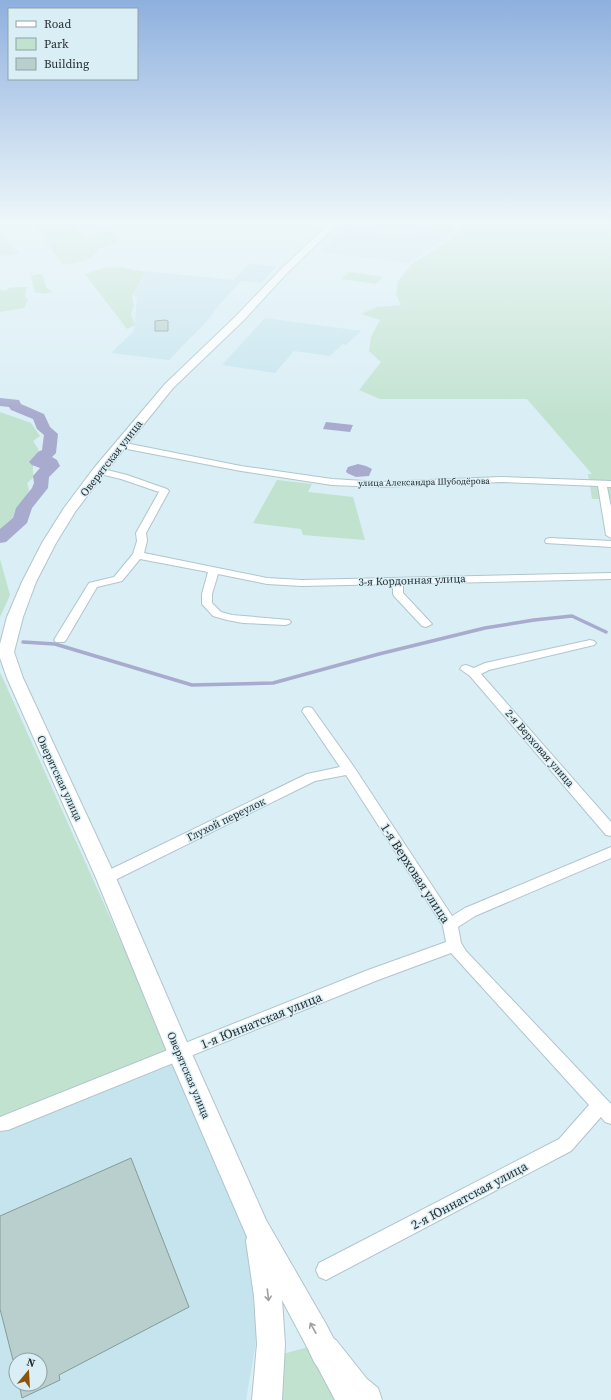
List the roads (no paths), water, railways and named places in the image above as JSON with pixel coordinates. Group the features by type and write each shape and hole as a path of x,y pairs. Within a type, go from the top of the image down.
{"main road":[{"name":"Оверятская улица","path":"268,288 240,318 169,386 99,471 69,511 49,543 29,582 15,617 6,652 15,678 106,878 180,1054 257,1228 351,1400"},
{"name":"Оверятская улица","path":"257,1228 268,1296 271,1344 267,1400"},
{"path":"325,1351 366,1400"}],"street":[{"name":"улица Александра Шубодёрова","path":"120,445 251,471 350,483 377,485 436,481 534,480 607,484"},
{"path":"60,640 80,609 93,584 118,578 138,556 142,541 141,533 164,491 124,477 99,471"},
{"path":"607,484 611,535"},
{"path":"550,541 611,544"},
{"name":"3-я Кордонная улица","path":"138,556 267,581 295,583 611,576"},
{"path":"214,571 207,594 207,604 217,614 243,620 285,622"},
{"path":"398,580 398,594 426,624"},
{"name":"2-я Верховая улица","path":"590,643 470,671 611,831"},
{"name":"1-я Верховая улица","path":"308,711 349,770 450,924 454,945 461,956 606,1110"},
{"name":"Глухой переулок","path":"106,878 312,777 349,770"},
{"path":"450,924 470,912 611,852"},
{"name":"1-я Юннатская улица","path":"2,1124 180,1054 374,975 454,945"},
{"name":"2-я Юннатская улица","path":"326,1270 565,1145 606,1110"}],"water":[{"path":"326,422 353,425 350,432 323,429"},
{"path":"358,464 372,469 369,476 356,477 347,473 346,471 348,467"}],"waterway":[{"path":"0,402 14,403 16,407 39,417 44,429 51,434 49,453 43,455 37,462 41,464 50,461 52,463 52,466 41,476 42,483 40,488 24,508 21,520 0,538"},
{"path":"23,642 55,644 192,685 273,683 379,654 485,628 534,620 572,616 606,632"}]}
